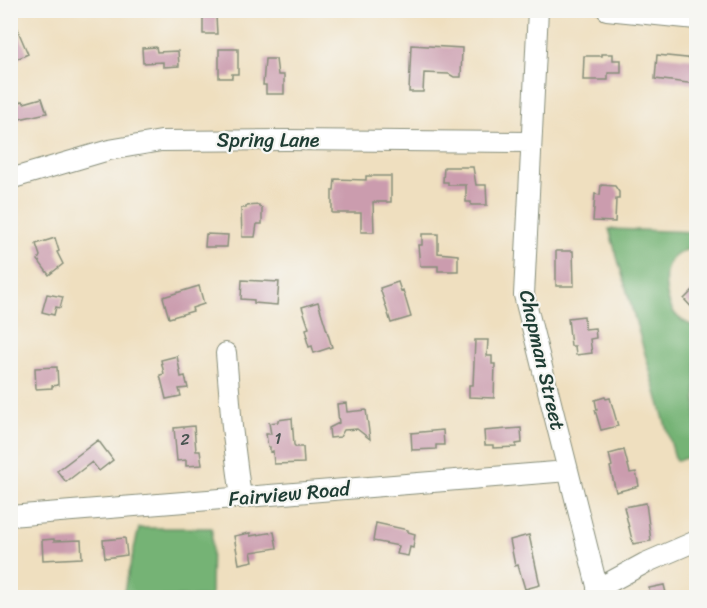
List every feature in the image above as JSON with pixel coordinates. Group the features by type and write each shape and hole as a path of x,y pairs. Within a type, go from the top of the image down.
{"street":[{"name":"Chapman Street","path":"538,10 524,295 599,593"},
{"path":"607,10 696,19"},
{"name":"Spring Lane","path":"10,179 109,150 161,141 531,142"},
{"path":"226,353 241,498"},
{"name":"Fairview Road","path":"10,516 568,471"},
{"path":"599,593 645,563 696,541"}],"green space":[{"path":"609,229 696,232 696,247 673,257 668,265 666,288 667,296 676,315 696,327 696,455 676,461"},
{"path":"139,528 212,528 211,597 117,597 124,591"}],"building":[{"path":"10,12 28,54 10,62"},
{"path":"203,16 216,16 217,34 203,34"},
{"path":"411,45 462,48 461,77 424,73 423,92 409,92"},
{"path":"156,47 157,52 178,51 179,66 163,67 163,62 143,63 142,48"},
{"path":"219,49 238,49 238,74 232,74 232,78 219,78"},
{"path":"602,54 613,54 613,60 621,60 621,73 608,73 608,80 583,80 584,56 602,56"},
{"path":"657,55 696,59 696,84 655,79"},
{"path":"265,59 276,59 278,75 284,75 284,94 266,94 266,85 263,85"},
{"path":"42,98 47,113 10,121 10,105"},
{"path":"444,167 473,167 476,185 486,185 487,205 471,205 471,202 466,202 466,185 448,185 448,182 443,182"},
{"path":"366,176 391,176 391,202 373,202 374,232 361,232 361,213 332,213 332,190 334,190 335,179 366,180"},
{"path":"601,185 615,186 619,192 619,199 616,199 615,222 593,221 595,194 600,195"},
{"path":"259,205 262,208 262,224 257,224 255,237 242,237 241,208"},
{"path":"206,234 228,235 227,247 205,247"},
{"path":"422,234 438,234 438,253 458,255 458,271 438,271 438,266 420,266 418,245 422,245"},
{"path":"55,238 59,251 57,252 63,264 49,275 38,260 40,256 36,244"},
{"path":"556,251 573,251 574,286 556,286"},
{"path":"242,280 279,282 277,305 254,303 254,300 241,299"},
{"path":"398,282 401,291 403,290 411,317 391,323 380,288"},
{"path":"199,286 204,304 192,308 193,311 169,318 163,297"},
{"path":"696,287 696,312 684,299"},
{"path":"47,294 63,297 60,308 56,307 54,315 42,312"},
{"path":"318,302 332,347 314,353 306,337 308,337 306,329 309,328 302,307"},
{"path":"584,316 585,329 595,328 596,338 590,339 592,353 576,355 575,346 571,346 568,318"},
{"path":"475,340 488,340 487,356 492,356 492,364 495,364 494,398 469,397 469,385 473,385"},
{"path":"177,356 181,377 185,376 188,388 179,389 181,396 166,399 160,375 164,374 161,360"},
{"path":"57,367 58,385 52,388 36,389 35,368"},
{"path":"610,398 618,426 601,430 595,410 597,410 595,400"},
{"path":"346,403 347,412 366,410 370,439 357,429 344,430 340,437 330,438 329,428 339,423 337,404"},
{"path":"292,418 294,445 303,447 304,463 274,464 273,451 270,452 266,434 271,434 269,423"},
{"path":"194,426 196,451 200,451 202,465 186,466 186,460 177,461 174,428"},
{"path":"521,428 522,443 516,444 516,447 493,448 493,445 485,445 484,431"},
{"path":"443,430 444,445 436,445 436,449 412,450 411,433"},
{"path":"98,440 113,460 99,471 92,462 66,482 57,471"},
{"path":"624,450 630,473 636,472 639,486 616,492 609,454"},
{"path":"646,503 651,541 633,544 624,507"},
{"path":"376,523 408,530 415,534 413,548 410,547 408,556 397,554 399,546 373,541"},
{"path":"274,532 277,548 251,552 253,561 239,564 234,536"},
{"path":"529,535 540,585 525,589 518,565 515,566 510,540"},
{"path":"125,538 127,555 105,558 103,540"},
{"path":"54,539 54,541 81,540 82,558 43,560 42,540"},
{"path":"664,585 667,597 651,597 649,588"}]}
